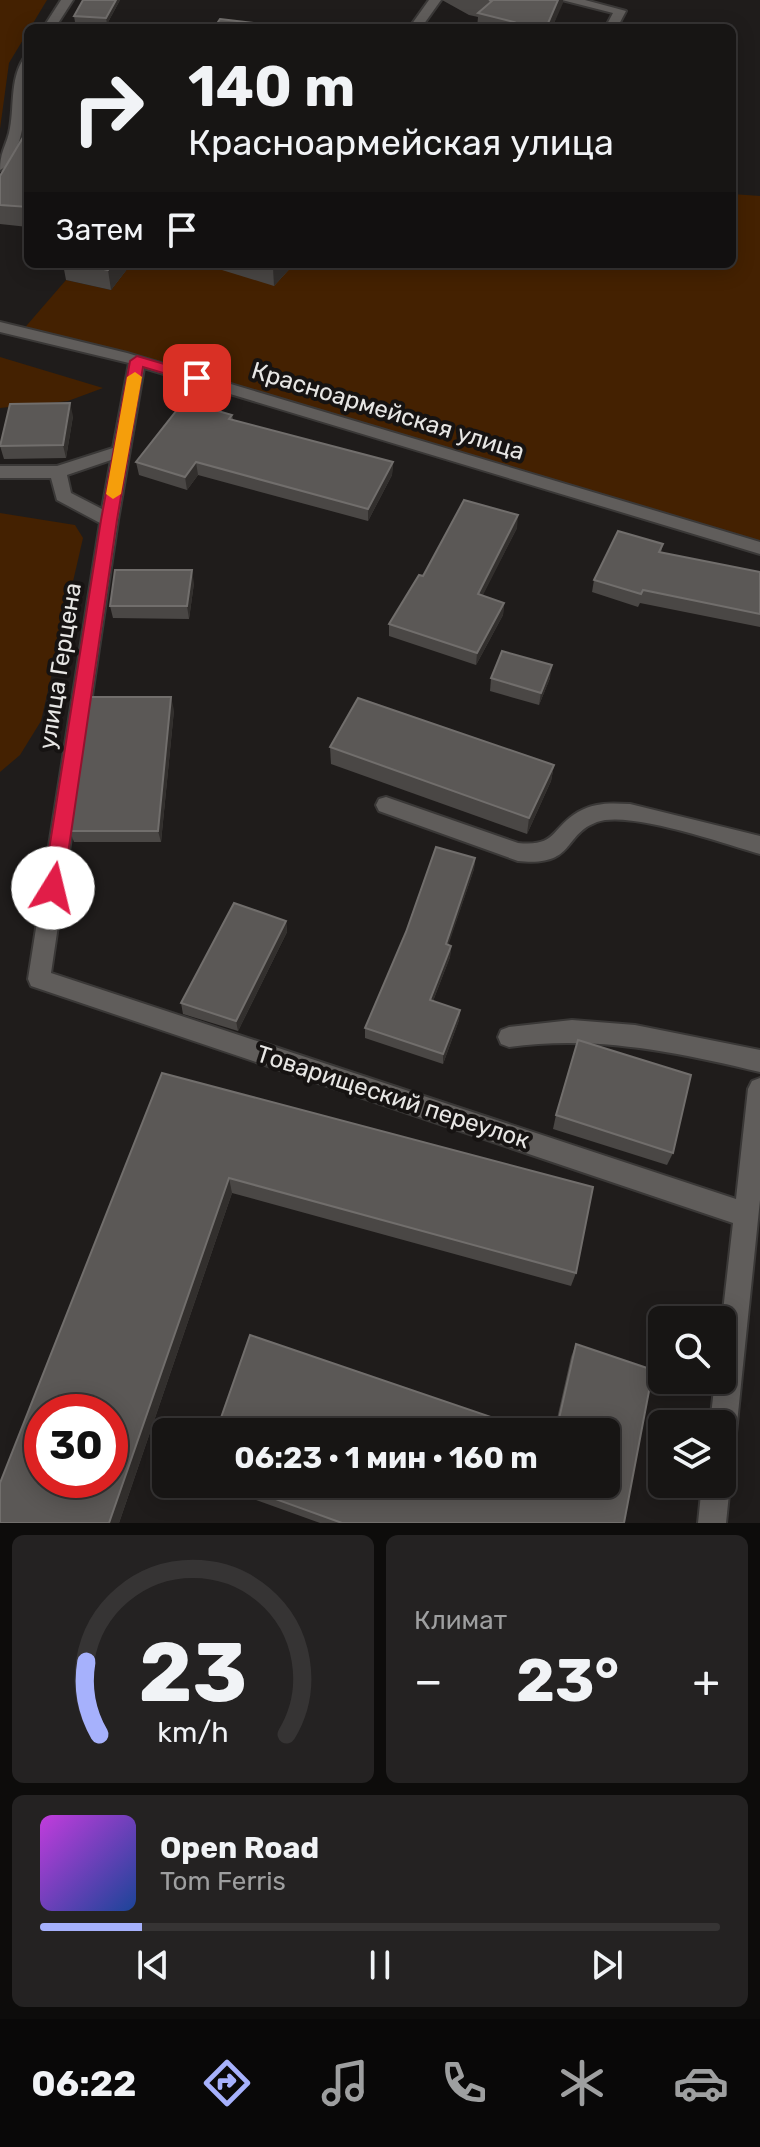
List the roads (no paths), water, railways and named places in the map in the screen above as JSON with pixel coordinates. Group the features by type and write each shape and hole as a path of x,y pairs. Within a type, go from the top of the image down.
{"street":[{"path":"52,24 67,0"},
{"path":"418,24 435,0"},
{"path":"568,0 620,11 613,24"},
{"path":"0,166 15,135 24,67"},
{"name":"Красноармейская улица","path":"0,327 137,361 760,548"},
{"name":"улица Герцена","path":"39,979 109,520 137,361"},
{"path":"0,472 58,472 121,451"},
{"path":"58,472 63,496 109,520"},
{"path":"386,805 537,856 554,849 594,813 620,810 760,845"},
{"name":"Товарищеский переулок","path":"39,979 746,1215"},
{"path":"509,1037 535,1032 614,1034 674,1041 760,1061"},
{"path":"725,1410 760,1089"},
{"path":"712,1523 715,1498"}]}
